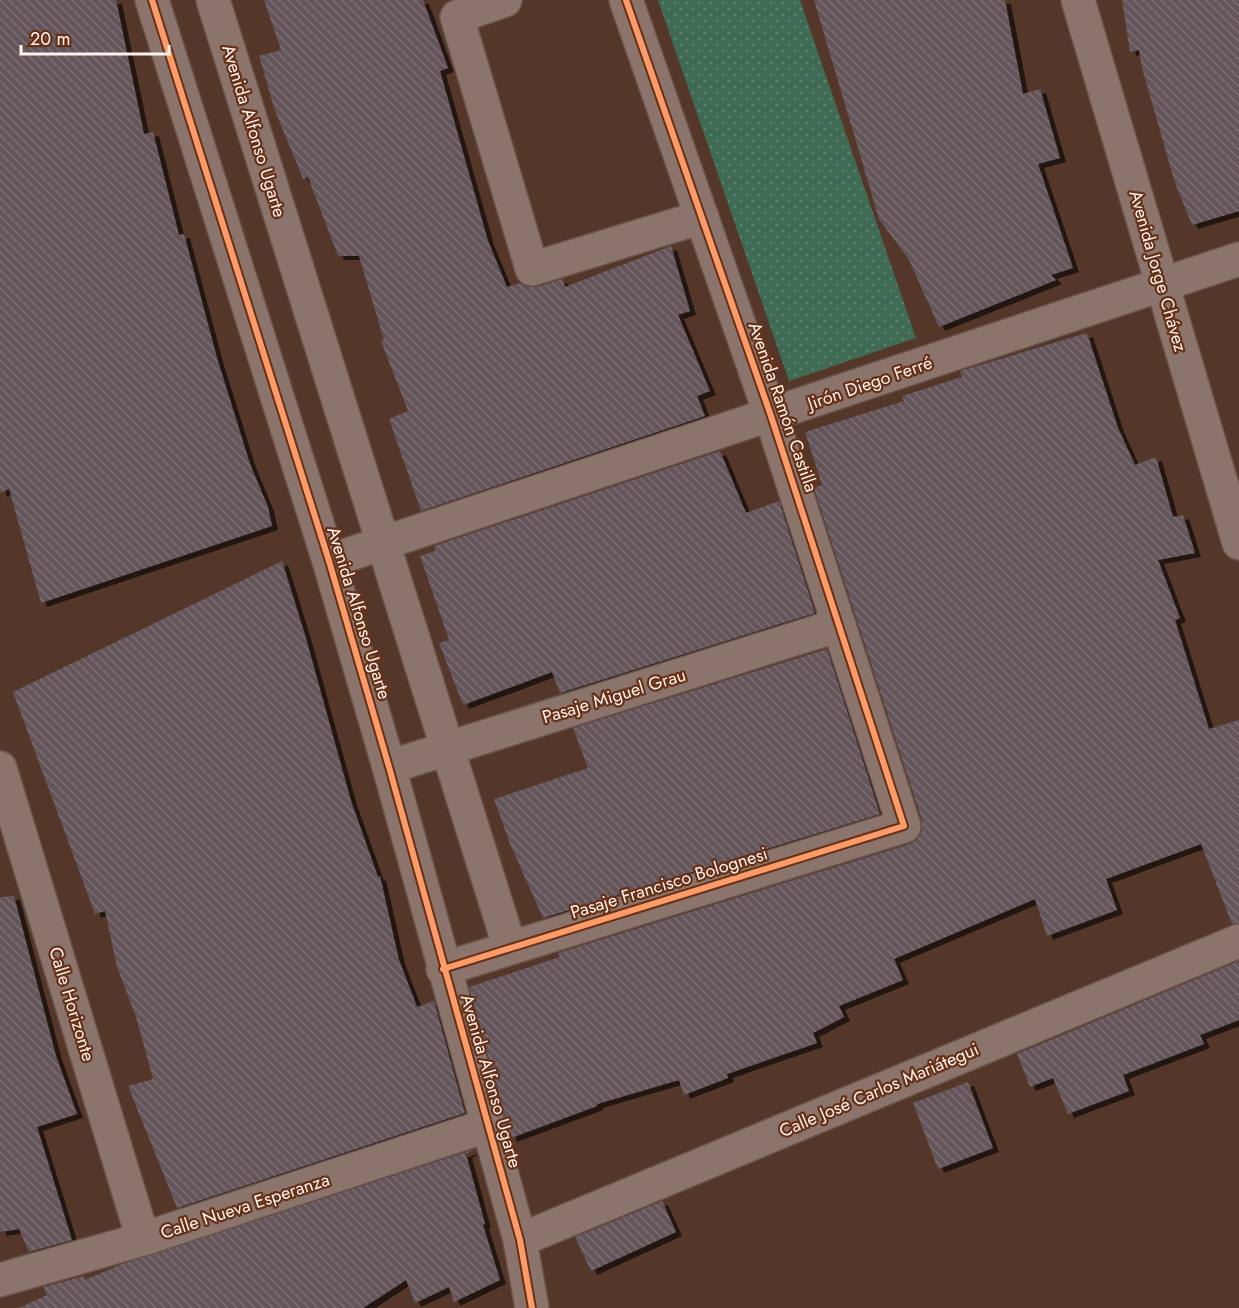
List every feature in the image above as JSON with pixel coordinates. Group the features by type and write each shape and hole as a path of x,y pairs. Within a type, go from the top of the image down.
{"street":[{"name":"Avenida Alfonso Ugarte","path":"152,0 329,561 389,767 443,969 520,1240 532,1308"},
{"name":"Avenida Alfonso Ugarte","path":"213,0 510,948"},
{"path":"505,0 457,17 532,269 702,217"},
{"name":"Avenida Ramón Castilla","path":"626,0 771,416 904,826"},
{"name":"Avenida Jorge Chávez","path":"1078,0 1239,543"},
{"name":"Jirón Diego Ferré","path":"329,561 1239,259"},
{"name":"Pasaje Miguel Grau","path":"389,767 839,625"},
{"name":"Calle Horizonte","path":"0,768 143,1239"},
{"name":"Pasaje Francisco Bolognesi","path":"443,969 904,826"},
{"name":"Calle José Carlos Mariátegui","path":"520,1240 1239,941"},
{"name":"Calle Nueva Esperanza","path":"0,1280 143,1239 489,1125"}],"green space":[{"path":"658,0 800,0 916,338 789,381"}],"building":[{"path":"0,0 116,0 144,134 153,132 179,235 184,234 217,358 250,464 268,507 272,526 41,603 9,489 0,493"},
{"path":"264,0 423,0 448,68 440,71 488,241 507,287 520,283 527,287 537,287 562,279 565,287 671,246 690,311 678,315 710,391 697,396 705,416 421,511 389,419 408,411 381,341 384,340 359,256 338,256 308,177 303,179 275,111 259,56 281,50"},
{"path":"814,0 1005,0 1023,94 1040,89 1060,158 1038,164 1073,268 1051,275 1056,280 939,327 909,260 879,219"},
{"path":"1122,0 1239,0 1239,211 1192,225 1174,180 1139,50 1130,52"},
{"path":"1087,333 1118,428 1135,465 1156,457 1173,517 1183,515 1195,553 1158,560 1180,618 1175,620 1209,729 1239,720 1239,923 1232,924 1201,844 1106,879 1117,910 1047,936 1035,899 894,959 903,980 839,1006 844,1017 813,1033 817,1043 727,1074 728,1078 684,1095 679,1080 597,1104 597,1106 511,1138 469,987 560,957 558,953 910,844 922,831 922,820 814,488 822,485 805,432 904,401 902,396 962,377 960,371"},
{"path":"720,451 746,513 779,501 815,613 560,693 552,672 463,705 439,643 449,640 420,556 435,551 434,546"},
{"path":"282,561 351,801 378,877 380,876 399,960 417,1007 434,1001 465,1113 177,1208 128,1086 153,1079 136,1017 117,967 105,911 95,914 13,692"},
{"path":"827,649 880,814 543,918 510,844 494,799 588,768 573,728"},
{"path":"14,896 56,1056 77,1114 37,1127 72,1240 29,1252 19,1229 0,1232 0,897"},
{"path":"1239,961 1239,1020 1200,1035 1204,1044 1123,1075 1129,1091 1068,1114 1053,1078 1030,1087 1017,1054"},
{"path":"968,1082 993,1148 938,1169 913,1103"},
{"path":"475,1149 466,1154 485,1224 483,1225 500,1280 454,1302 449,1287 415,1303 406,1280 363,1308 19,1308 47,1295 43,1287 84,1276 85,1280 122,1264"},
{"path":"662,1201 676,1232 591,1271 575,1237"}],"cycle path":[{"path":"152,0 329,561 389,767 520,1240 532,1308"},
{"path":"443,969 904,826 771,416 626,0"}]}
